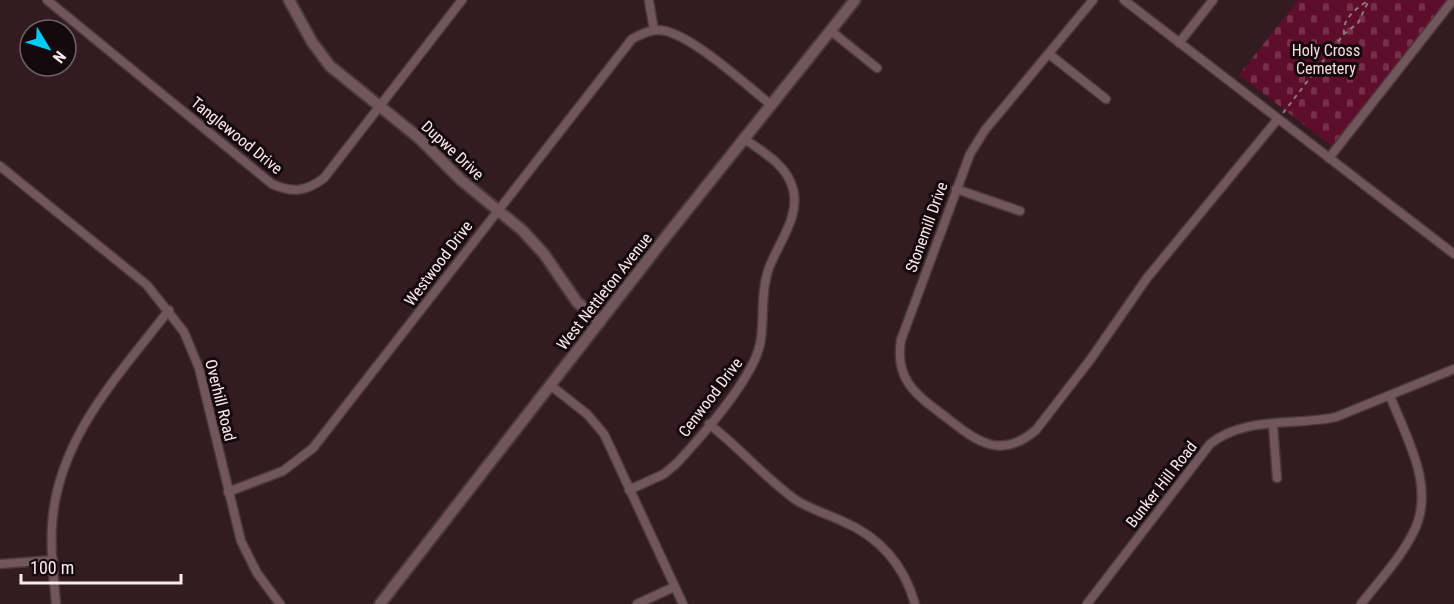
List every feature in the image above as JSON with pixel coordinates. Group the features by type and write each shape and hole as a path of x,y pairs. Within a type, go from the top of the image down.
{"street":[{"name":"Tanglewood Drive","path":"47,0 272,184 287,190 307,189 324,178 462,0"},
{"name":"Dupwe Drive","path":"289,0 326,61 343,78 419,138 461,180 522,230 544,254 577,302 600,322"},
{"name":"West Nettleton Avenue","path":"380,604 743,138 855,0"},
{"name":"Stonemill Drive","path":"1093,0 985,130 966,161 901,340 900,362 905,378 914,392 982,443 1007,445 1019,442 1036,430 1090,360 1147,278 1277,120"},
{"path":"1124,0 1454,255"},
{"path":"1179,43 1213,0"},
{"path":"1329,159 1453,0"},
{"path":"649,1 654,30 673,32 687,39 770,105"},
{"name":"Westwood Drive","path":"228,492 283,471 313,448 624,47 632,39 654,30"},
{"path":"831,31 877,68"},
{"path":"1049,54 1106,99"},
{"name":"Cenwood Drive","path":"629,490 664,474 677,463 754,364 761,341 765,279 794,208 793,188 786,172 743,138"},
{"name":"Overhill Road","path":"0,166 147,285 169,310 184,332 200,368 228,492 245,552 268,591 280,604"},
{"path":"956,189 1020,211"},
{"path":"56,604 53,560 54,503 67,460 79,430 98,401 169,310"},
{"name":"Bunker Hill Road","path":"1087,604 1210,444 1235,428 1336,417 1454,369"},
{"path":"550,385 587,414 604,434 683,604"},
{"path":"1361,604 1406,546 1421,509 1422,484 1418,469 1390,396"},
{"path":"709,424 739,447 797,501 861,529 880,543 903,572 915,604"},
{"path":"1273,425 1277,478"},
{"path":"0,564 53,560"},
{"path":"637,604 674,587"}],"path":[{"path":"1344,34 1345,22 1351,14 1369,0"},
{"path":"1277,120 1344,34 1358,24 1369,0"}],"green space":[{"name":"Holy Cross Cemetery","path":"1298,0 1448,0 1333,147 1239,75"}]}
